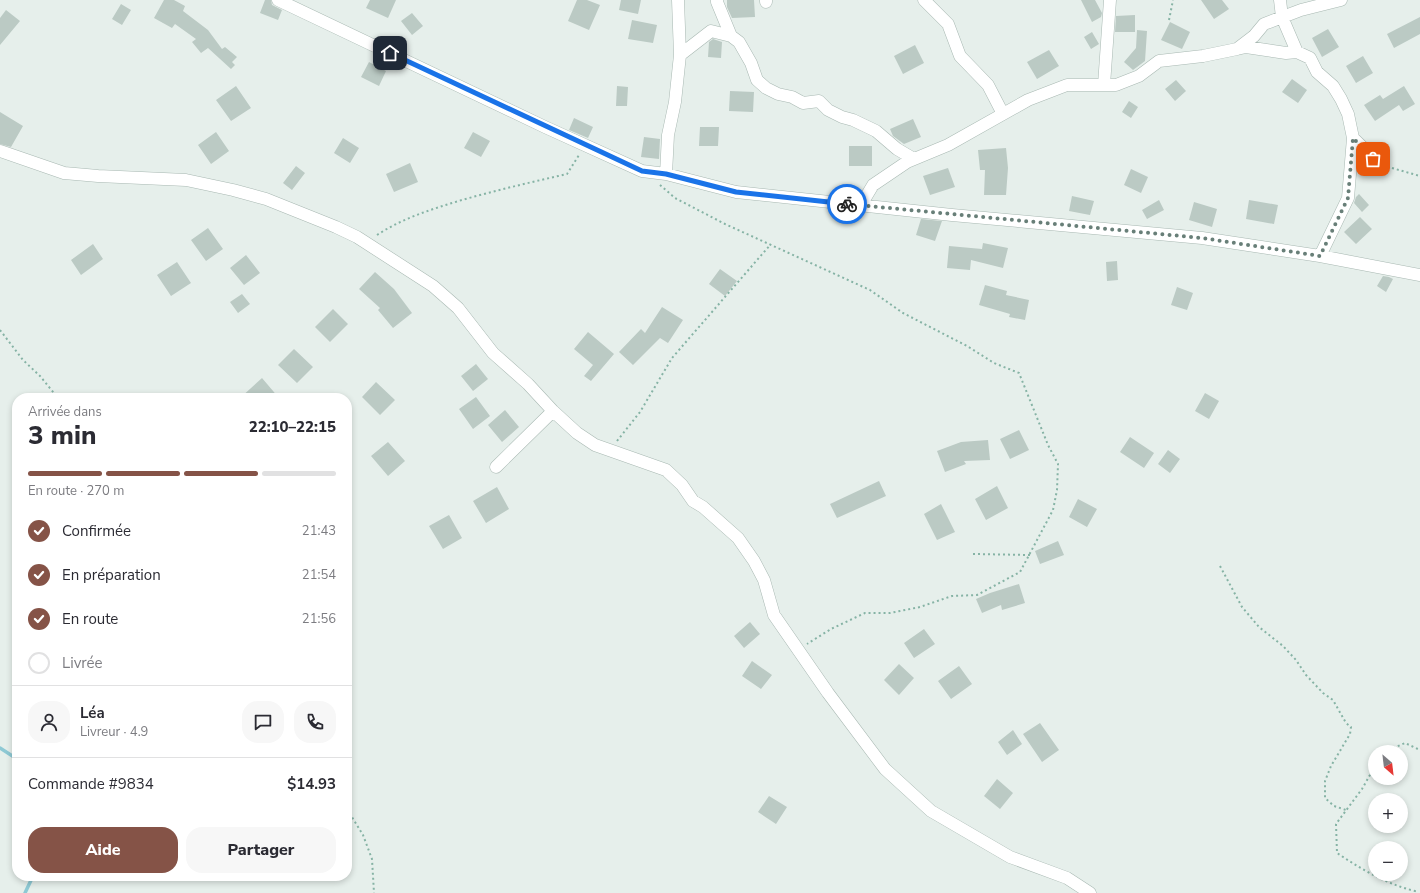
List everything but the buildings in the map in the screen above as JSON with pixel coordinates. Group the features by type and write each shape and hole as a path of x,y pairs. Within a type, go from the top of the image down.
{"street":[{"path":"278,0 642,171 666,174 736,192 1202,238 1320,256 1420,275"},
{"path":"666,174 668,135 675,102 680,55 678,0"},
{"path":"717,0 731,36"},
{"path":"924,0 948,24 960,56 988,85 1003,114"},
{"path":"1104,85 1110,0"},
{"path":"1280,0 1282,17 1297,52"},
{"path":"1237,49 1254,36 1264,24 1301,10 1342,0"},
{"path":"680,55 711,31 731,36 739,42 751,63 757,80 766,88 778,94 792,97 803,103 819,102 828,110 876,131 897,149 914,159"},
{"path":"861,205 873,185 907,162 948,145 1028,100 1067,85 1116,85 1139,76 1159,61 1203,56 1246,47 1286,53 1297,52 1310,58 1317,72 1333,86 1348,114 1353,138 1348,198 1320,256"},
{"path":"1353,138 1381,165"},
{"path":"0,151 64,173 186,180 266,199 336,227 365,243 433,286 458,308 493,353 528,384 553,411 577,433 595,445 666,470 682,485 693,501 703,507 738,538 754,561 764,580 774,615 797,650 885,769 931,811 1010,857 1067,878 1084,891"},
{"path":"496,467 553,411"}],"path":[{"path":"1169,20 1173,0"},
{"path":"365,243 388,228 422,212 508,187 567,174 585,145"},
{"path":"1381,165 1420,176"},
{"path":"642,171 675,198 725,224 870,290 903,313 967,346 994,363 1020,373 1048,445 1058,464 1057,490 1053,510 1020,572 977,595 952,596 920,607 890,612 865,613 831,629 797,650"},
{"path":"610,450 640,412 672,358 771,244"},
{"path":"0,330 23,360 40,376 54,393"},
{"path":"973,554 1030,555"},
{"path":"1220,566 1242,607 1259,627 1283,646 1296,660 1306,675 1323,693 1333,700 1343,719 1351,727 1350,734 1331,766 1325,781 1325,798 1334,806 1346,810"},
{"path":"1400,745 1405,743 1420,750"},
{"path":"1368,778 1336,824 1337,853 1375,876 1402,888 1415,891 1414,893"},
{"path":"352,817 363,835 372,859 374,893"}],"waterway":[{"path":"0,748 12,756"},
{"path":"25,893 31,881"}],"way so far":[{"path":"847,204 1202,238 1320,256 1348,198 1353,138 1373,159"}],"route":[{"path":"390,53 545,127 642,171 666,174 736,192 847,204"}]}
